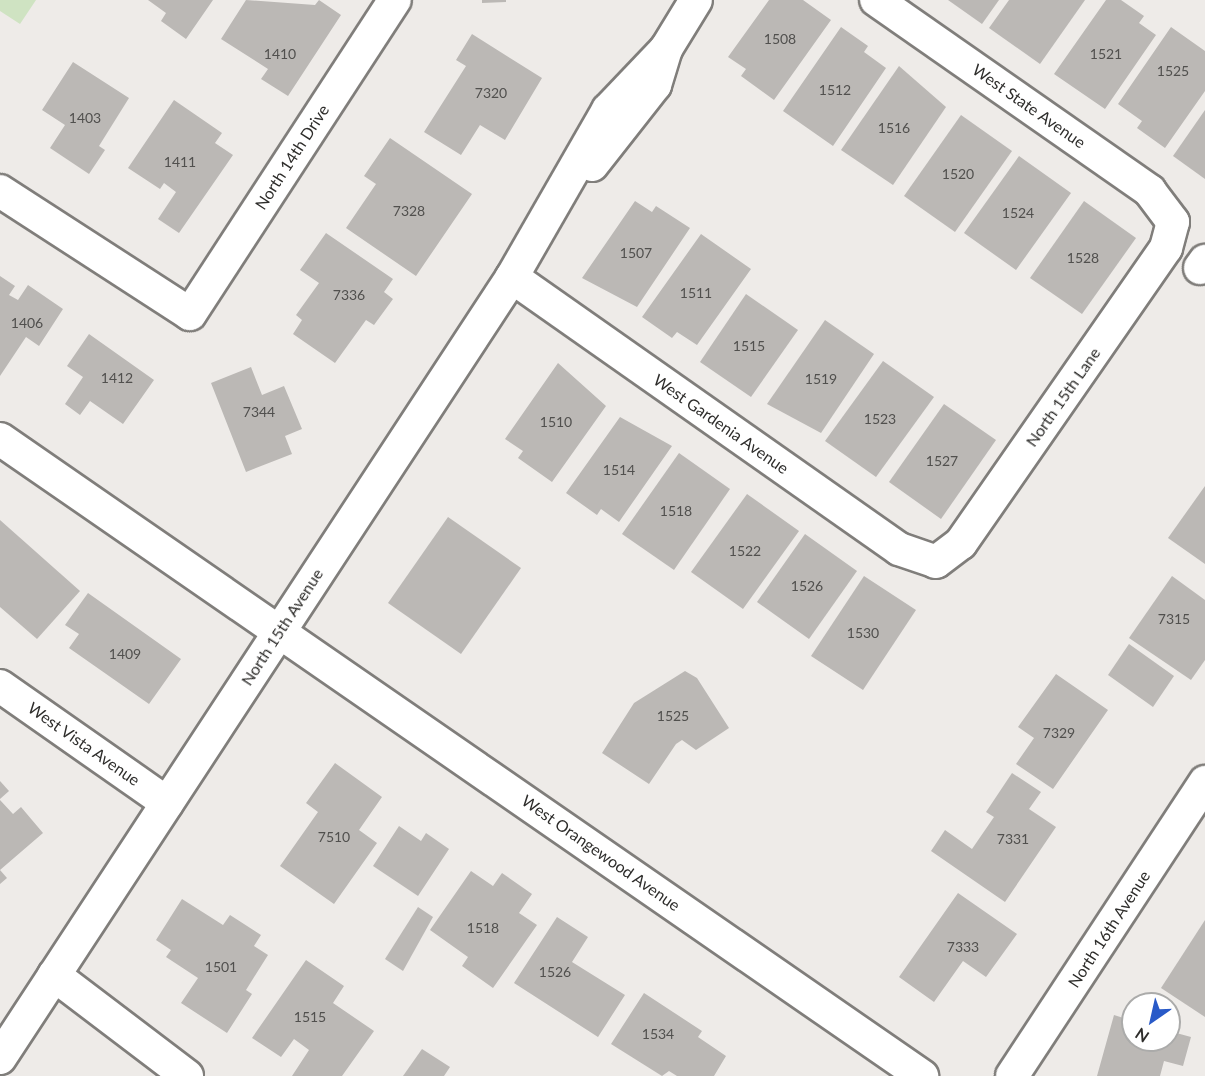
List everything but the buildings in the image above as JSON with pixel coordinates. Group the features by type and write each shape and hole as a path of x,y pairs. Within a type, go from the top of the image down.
{"street":[{"name":"North 14th Drive","path":"0,191 190,314 395,0"},
{"name":"North 15th Avenue","path":"0,1058 512,277 563,196 573,163 608,110 666,49 696,0"},
{"name":"West State Avenue","path":"876,0 1150,191 1173,222"},
{"name":"North 15th Lane","path":"936,562 968,533 1166,248 1173,222"},
{"name":"West Gardenia Avenue","path":"512,277 899,549 936,562"},
{"name":"West Orangewood Avenue","path":"0,439 251,616 280,629 922,1076"},
{"name":"West Vista Avenue","path":"0,686 167,803"},
{"name":"North 16th Avenue","path":"1012,1076 1205,782"},
{"path":"54,975 187,1076"}],"green space":[{"path":"0,0 36,0 20,24 0,11"}]}
